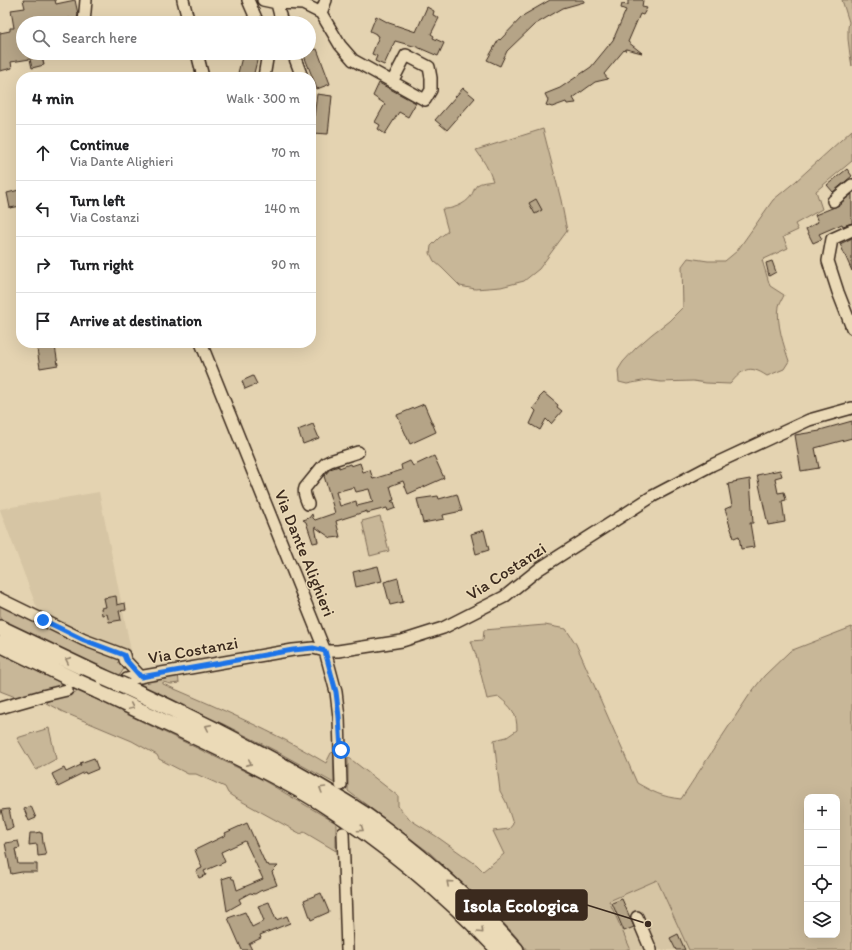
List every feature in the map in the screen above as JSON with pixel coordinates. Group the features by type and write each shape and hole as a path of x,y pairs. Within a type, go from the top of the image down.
{"highway":[{"path":"0,628 103,677 126,683 318,786 360,812 402,843 434,870 472,904 516,950"},
{"path":"0,644 72,685 96,690 255,766 319,802 398,856 443,894 499,950"}],"street":[{"path":"85,16 86,0"},
{"path":"183,0 187,16"},
{"path":"248,0 255,16"},
{"path":"263,0 303,4 321,13 340,45 353,60 392,82"},
{"path":"321,13 326,0"},
{"path":"277,1 280,16"},
{"path":"199,60 203,72"},
{"path":"265,72 267,60"},
{"path":"296,60 300,72"},
{"path":"833,202 852,185"},
{"path":"852,230 832,239 828,261 852,328"},
{"name":"Via Dante Alighieri","path":"203,348 325,651 336,692 339,717 341,785"},
{"name":"Via Costanzi","path":"126,683 141,677 293,650 313,648 325,651 338,651 402,641 443,628 504,597 539,569 653,496 712,465 809,420 852,408"},
{"path":"308,504 304,490 322,467 330,461 358,452"},
{"path":"0,599 84,640 124,655 126,660 141,677"},
{"path":"0,708 42,696 72,685"},
{"path":"343,833 347,950"},
{"path":"637,917 652,950"}],"shaded area":[{"path":"842,0 852,0 852,66 848,39 849,22"},
{"path":"543,129 561,200 567,231 539,269 524,281 501,287 475,289 460,286 434,261 430,253 431,246 448,231 442,209 450,209 462,204 469,199 477,185 493,181 490,172 476,150"},
{"path":"852,130 852,161 816,191 822,209 795,224 798,230 783,237 788,248 762,260 770,286 784,295 779,305 778,313 781,334 789,361 784,369 767,376 755,370 747,370 739,375 730,384 693,381 661,382 647,380 627,384 619,382 618,370 623,362 636,348 669,321 683,307 682,266 688,258 708,261 725,261 737,251 773,200"},
{"path":"99,492 132,656 40,616 0,510"},
{"path":"380,516 389,551 370,556 362,521"},
{"path":"0,602 118,656 119,662 124,669 119,676 0,620"},
{"path":"545,625 566,629 576,644 637,783 658,794 681,799 750,694 764,676 790,651 852,627 852,950 689,950 657,880 609,901 630,948 625,950 527,950 487,906 430,853 348,791 348,757 398,796 398,806 409,819 436,836 477,865 483,871 504,854 493,831 509,829 513,824 506,802 500,791 494,740 507,737 517,730 517,724 513,711 499,697 487,699 477,658 471,641 483,640 484,630"},
{"path":"0,653 67,685 18,698 0,691"},
{"path":"178,672 179,683 171,684 163,682 163,684 226,711 326,763 331,753 334,752 334,783 223,724 130,682"},
{"path":"79,691 261,779 336,823 336,851 304,832 301,834 232,796 228,793 225,787 196,774 188,774 159,759 157,755 132,741 63,712 46,703"},
{"path":"49,728 56,759 36,770 17,738"},
{"path":"657,880 689,950 625,950 630,948 609,901"}],"building":[{"path":"23,0 55,0 56,4 75,0 78,14 78,16 16,16 16,60 24,60 11,62 12,68 0,71 0,33 10,31 10,28 14,28 11,10 25,8"},
{"path":"550,0 584,0 584,2 563,8 534,25 507,51 500,66 487,60 499,39 500,40 524,15"},
{"path":"628,0 643,0 642,7 647,8 643,15 640,14 628,42 642,53 626,49 625,51 624,50 604,74 608,79 595,82 573,98 576,103 567,104 566,102 552,107 546,105 548,100 545,94 560,88 591,67 613,40 626,10 621,8 622,4 628,5"},
{"path":"427,7 434,11 433,15 439,18 431,34 434,36 433,38 444,43 438,56 417,47 395,41 384,65 375,61 377,56 372,54 379,36 370,31 376,16 389,23 416,32"},
{"path":"316,49 330,84 317,89 316,72 310,72 306,60 316,60"},
{"path":"30,60 43,60 44,65 32,68"},
{"path":"241,60 257,60 254,72 238,72"},
{"path":"379,83 416,103 408,117 399,112 385,134 378,129 380,125 375,122 385,104 373,96"},
{"path":"463,88 475,98 447,130 435,120"},
{"path":"317,94 332,96 328,134 316,133"},
{"path":"847,169 852,176 833,192 827,185"},
{"path":"16,191 16,207 10,208 7,193"},
{"path":"852,194 852,223 843,226 842,224 819,234 822,239 813,243 806,229 818,222 815,215 842,204 841,203"},
{"path":"536,199 542,210 535,214 529,203"},
{"path":"852,238 852,271 840,244"},
{"path":"772,261 776,272 769,276 766,263"},
{"path":"55,348 58,365 40,368 37,349"},
{"path":"253,376 257,384 245,389 242,381"},
{"path":"544,393 558,405 557,407 562,411 551,424 546,419 540,430 530,424 536,411 533,408"},
{"path":"424,404 436,432 410,444 397,415"},
{"path":"852,421 852,438 815,448 819,468 801,471 795,435 820,431"},
{"path":"313,424 319,438 303,444 298,430"},
{"path":"434,456 444,478 408,494 403,481 390,486 394,500 391,501 394,502 396,508 388,511 387,508 367,513 367,511 336,521 340,537 331,538 315,527 318,542 313,543 306,522 303,520 309,518 312,514 315,520 335,513 324,476 330,469 360,463 363,472 370,470 373,479 402,470 401,465 410,461 413,466","holes":["354,487 356,492 369,489 373,502 357,506 356,501 340,506 336,492"]},
{"path":"780,470 782,476 775,478 778,493 784,492 786,500 782,501 785,522 768,525 757,475"},
{"path":"750,479 753,523 750,523 754,547 741,549 739,536 734,538 725,509 732,506 728,484"},
{"path":"457,494 462,511 443,515 444,519 423,523 417,499 438,496 439,499"},
{"path":"484,530 489,550 476,554 471,534"},
{"path":"378,566 382,581 356,587 353,572"},
{"path":"398,578 403,602 390,605 384,582"},
{"path":"116,596 117,605 125,603 126,610 119,611 121,620 109,622 107,614 102,615 101,608 106,607 104,598"},
{"path":"94,758 98,769 86,774 85,772 58,787 52,774 64,768 66,772 81,765 80,763"},
{"path":"31,806 36,818 29,821 24,809"},
{"path":"9,809 13,828 6,830 1,810"},
{"path":"247,823 266,865 278,866 272,872 277,885 255,894 250,893 239,899 241,903 227,911 222,879 231,876 232,879 234,879 237,890 263,879 245,841 221,852 225,862 204,871 206,875 199,878 196,871 202,868 195,850 226,835 225,833"},
{"path":"30,833 42,833 46,855 38,856 37,844 29,845"},
{"path":"18,841 20,848 15,849 18,864 37,864 37,872 11,874 5,843"},
{"path":"321,893 329,912 311,920 304,900"},
{"path":"622,899 634,927 624,931 612,903"},
{"path":"269,902 276,920 287,916 290,923 260,935 261,938 249,944 252,950 242,950 228,918 245,912 252,927 264,921 258,906"},
{"path":"678,934 685,950 676,950 670,938"}],"place":[{"name":"Isola Ecologica","path":"648,924"}],"route":[{"path":"43,620 84,640 124,655 126,660 141,677 293,650 313,648 325,651 336,692 341,750"}]}
